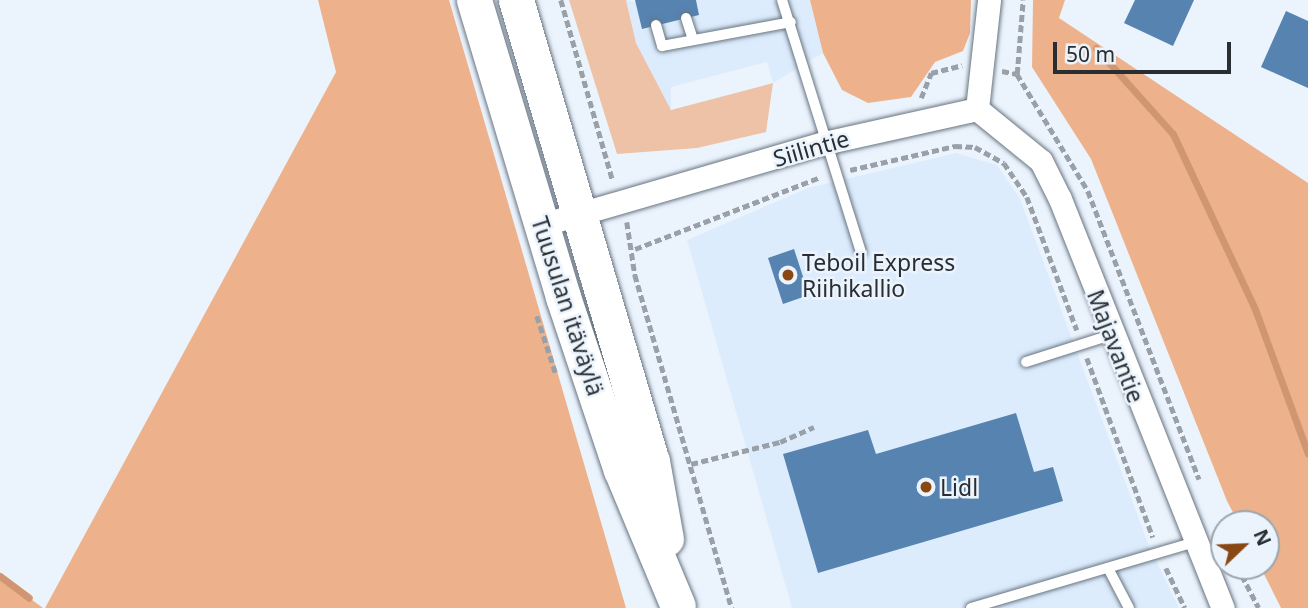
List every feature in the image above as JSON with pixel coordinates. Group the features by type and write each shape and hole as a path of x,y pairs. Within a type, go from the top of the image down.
{"main road":[{"name":"Tuusulan itäväylä","path":"474,0 541,225 621,470 679,607"},
{"name":"Tuusulan itäväylä","path":"516,0 652,461 679,607"}],"street":[{"path":"977,108 989,0"},
{"name":"Siilintie","path":"541,225 824,143 977,108"},
{"name":"Majavantie","path":"977,108 1041,161 1192,543 1223,608"}],"lane":[{"path":"782,0 791,22 824,143 861,252"},
{"path":"686,18 693,40"},
{"path":"656,25 662,46 791,22"},
{"path":"1026,362 1111,335"},
{"path":"971,608 1192,543"},
{"path":"1108,568 1129,608"}],"path":[{"path":"561,0 635,248 635,275 732,608"},
{"path":"635,248 835,174 955,146 975,147 1004,163 1027,197 1158,553 1185,608"},
{"path":"691,464 780,442 814,427"},
{"path":"1244,580 1259,608"}],"shaded area":[{"path":"318,0 449,0 626,608 45,608 336,72"},
{"path":"569,0 626,0 636,43 671,110 773,83 766,132 697,148 617,154"},
{"path":"626,0 699,15 696,0 810,0 823,53 773,83 767,62 671,87 671,110 636,43"},
{"path":"810,0 971,0 970,33 963,51 935,62 911,97 868,103 842,90 823,53"},
{"path":"1033,0 1065,0 1059,18 1308,183 1308,608 1281,608 1267,580 1280,580 1280,510 1232,510 1091,159 1032,67"},
{"path":"956,153 997,165 1020,199 1149,546 1179,608 792,608 687,240 808,188"},
{"path":"0,576 43,608 0,608"}],"building":[{"path":"635,0 696,0 699,15 642,29"},
{"path":"1135,0 1194,0 1173,46 1124,23"},
{"path":"1286,11 1308,21 1308,88 1261,67"},
{"name":"Teboil Express Riihikallio","path":"794,249 809,295 783,304 768,258"},
{"name":"Lidl","path":"1016,413 1034,472 1053,467 1063,501 818,573 783,454 868,430 876,454"}],"waterway":[{"path":"1096,48 1173,134 1255,309 1308,454"},
{"path":"0,576 29,598"}],"place":[{"name":"Teboil Express Riihikallio","path":"788,275"},
{"name":"Lidl","path":"926,487"}]}
